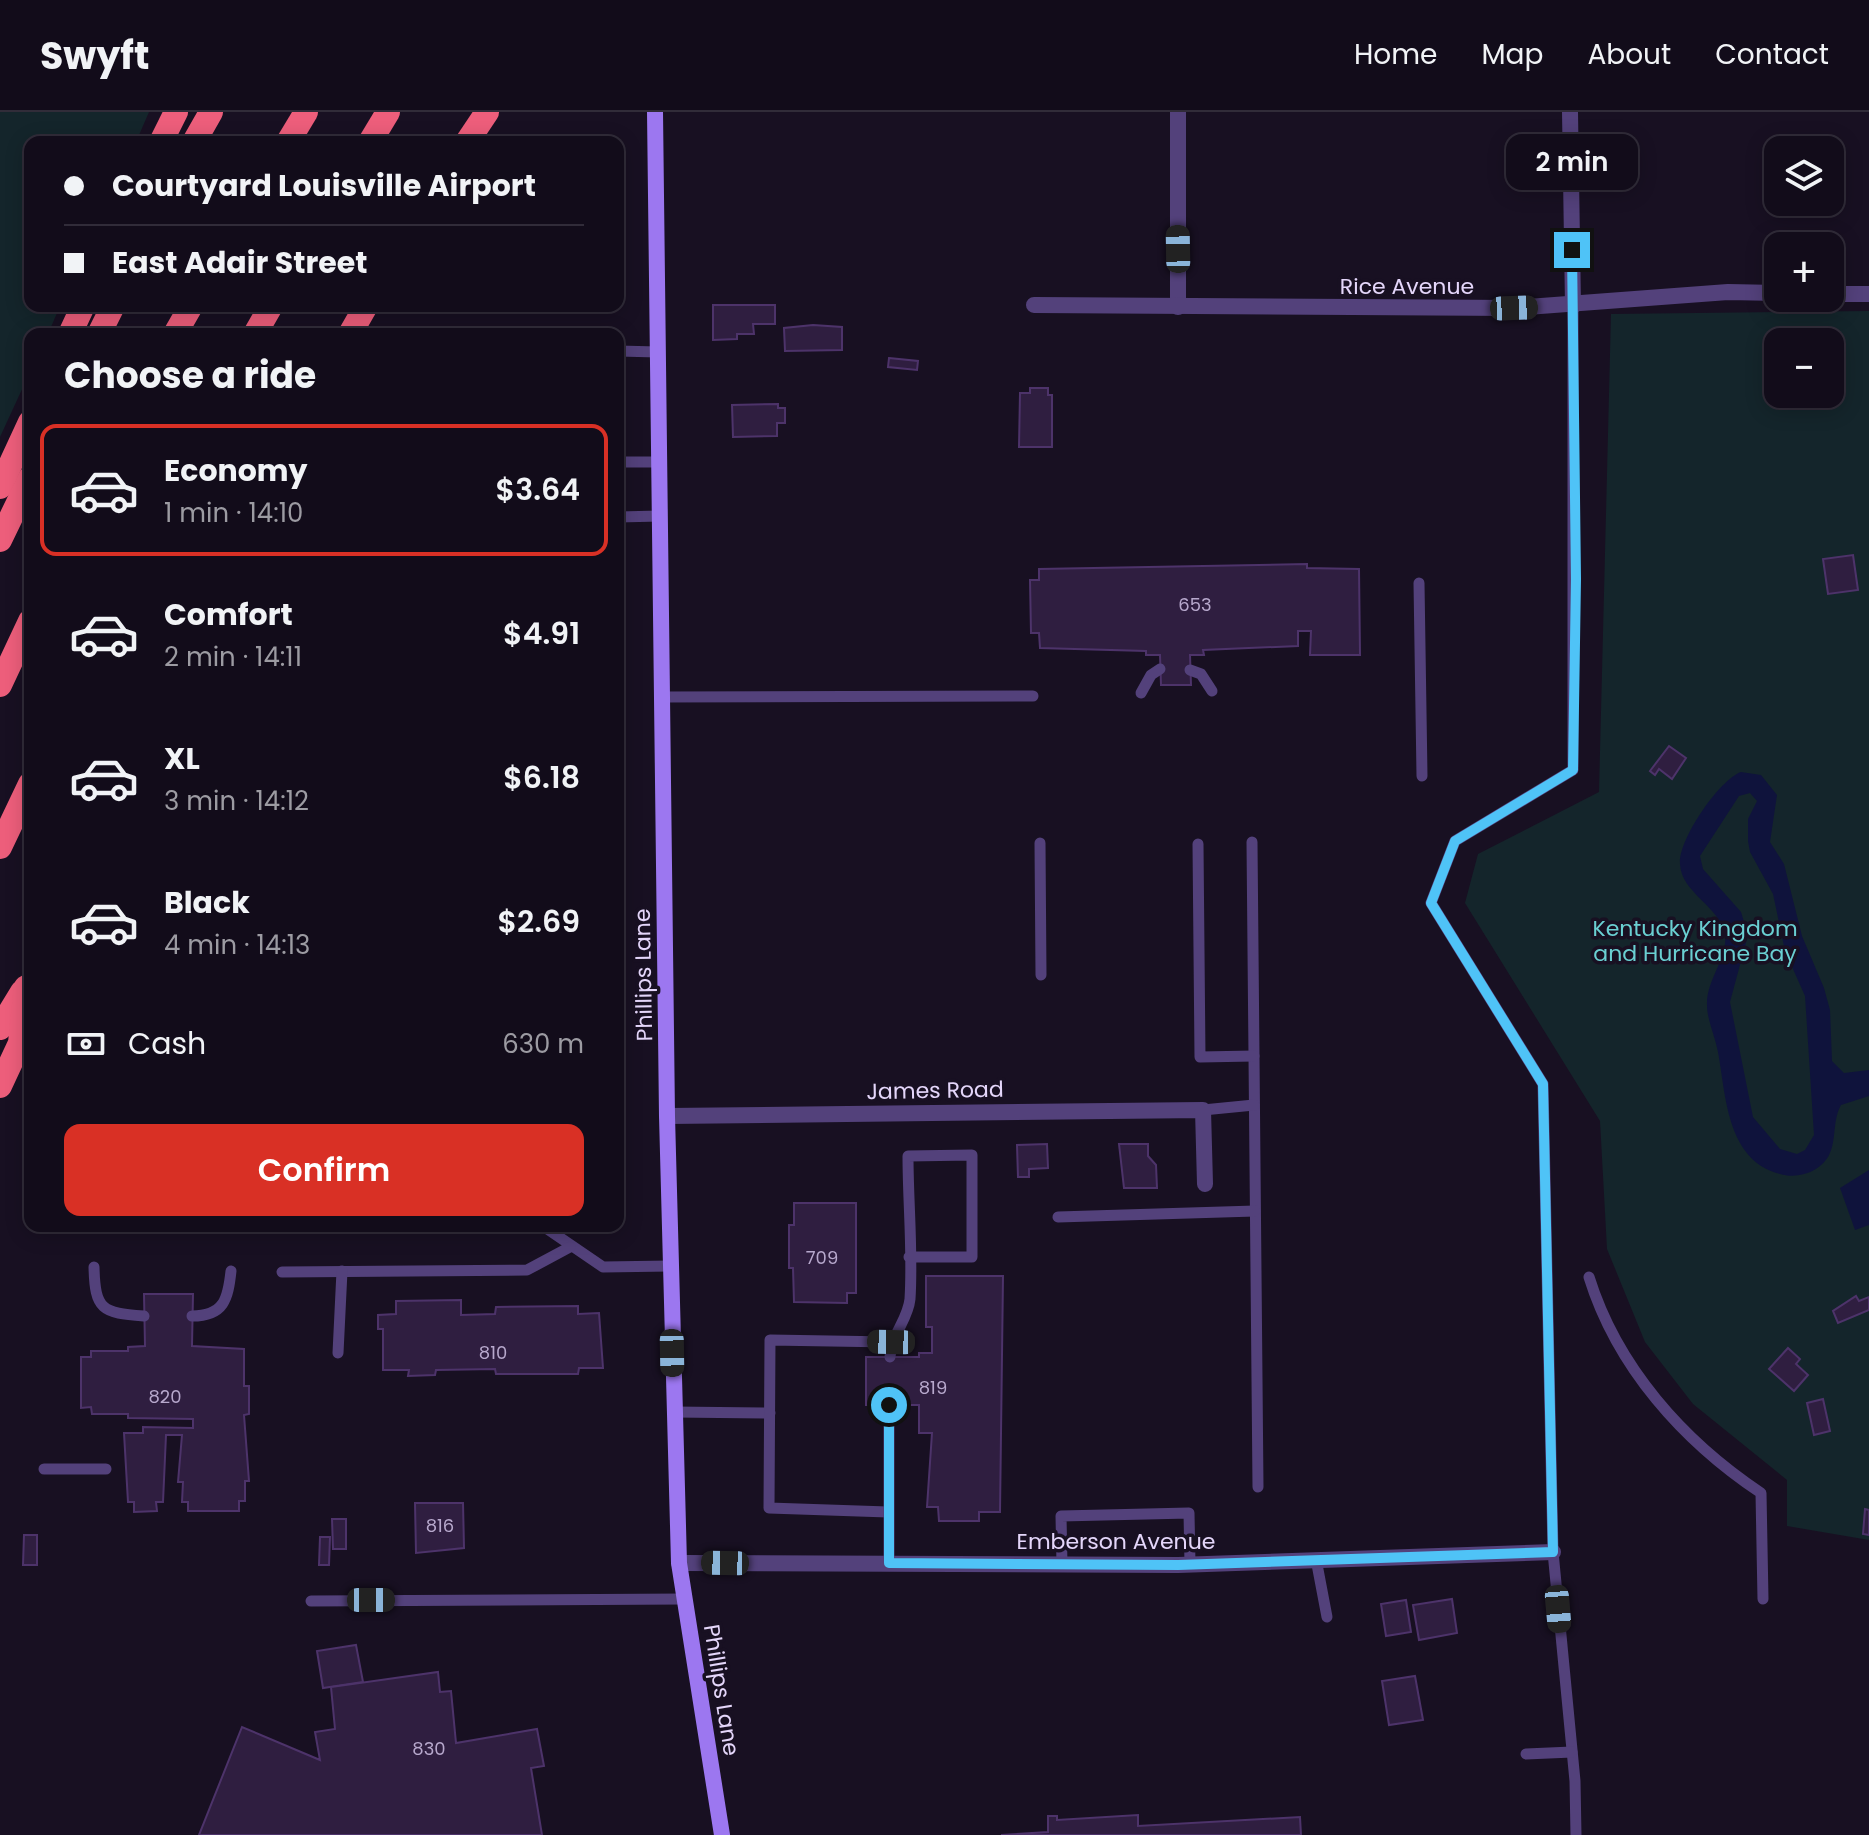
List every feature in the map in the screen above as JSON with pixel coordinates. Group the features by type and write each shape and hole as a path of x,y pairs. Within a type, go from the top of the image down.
{"highway":[{"path":"164,136 176,112"},
{"path":"197,136 211,112"},
{"path":"292,136 306,112"},
{"path":"374,136 388,112"},
{"path":"471,136 487,112"},
{"path":"0,487 24,435"},
{"path":"0,540 24,490"},
{"path":"0,685 24,634"},
{"path":"0,847 24,797"},
{"path":"0,1028 24,989"},
{"path":"0,1086 20,1043 24,1012"}],"main road":[{"name":"Phillips Lane","path":"655,112 667,1116 679,1563 722,1835"}],"street":[{"path":"1178,112 1178,307"},
{"path":"1570,112 1573,306"},
{"name":"Rice Avenue","path":"1034,305 1573,306 1728,292 1764,293"},
{"path":"1844,294 1869,294"},
{"path":"1203,1110 1205,1184"},
{"name":"James Road","path":"667,1116 1203,1110"},
{"name":"Emberson Avenue","path":"679,1563 1190,1564 1553,1552"}],"lane":[{"path":"1573,306 1573,770 1455,841 1431,903 1543,1084 1553,1552 1572,1752 1576,1835"},
{"path":"624,351 658,352"},
{"path":"624,462 659,462"},
{"path":"624,517 660,516"},
{"path":"1419,583 1422,776"},
{"path":"1141,693 1151,675 1160,669"},
{"path":"1190,670 1201,674 1212,691"},
{"path":"662,697 1033,696"},
{"path":"1252,842 1258,1487"},
{"path":"1040,843 1041,975"},
{"path":"1198,844 1200,1057 1254,1056"},
{"path":"1203,1110 1254,1105"},
{"path":"890,1357 891,1342 910,1303 909,1257 908,1156 972,1155 972,1257 909,1257"},
{"path":"1058,1217 1255,1211"},
{"path":"551,1232 603,1267 670,1266"},
{"path":"282,1272 527,1270 570,1247"},
{"path":"94,1267 95,1297 103,1308 117,1314 144,1316"},
{"path":"192,1316 208,1316 221,1309 228,1297 231,1271"},
{"path":"338,1353 342,1271"},
{"path":"1589,1277 1602,1318 1632,1366 1669,1415 1721,1466 1761,1493 1763,1599"},
{"path":"888,1512 769,1508 770,1340 891,1342"},
{"path":"889,1405 889,1563"},
{"path":"674,1412 770,1413"},
{"path":"44,1469 106,1469"},
{"path":"1062,1564 1061,1516 1189,1513 1190,1564"},
{"path":"1316,1559 1327,1617"},
{"path":"311,1601 685,1599"},
{"path":"1526,1754 1572,1752"}],"green space":[{"path":"0,112 149,112 139,136 24,136 24,312 57,312 51,328 24,328 24,385 0,437"},
{"name":"Kentucky Kingdom and Hurricane Bay","path":"1869,311 1869,1540 1787,1526 1787,1480 1693,1404 1645,1342 1607,1249 1600,1121 1465,903 1478,854 1599,792 1611,314"}],"shaded area":[{"path":"1741,772 1761,775 1777,795 1770,842 1784,864 1802,936 1824,988 1830,1010 1832,1061 1844,1073 1869,1070 1869,1096 1841,1105 1833,1145 1826,1160 1811,1172 1801,1175 1780,1174 1762,1166 1749,1155 1732,1124 1707,1005 1725,935 1716,916 1687,883 1680,864 1681,853 1693,826 1712,798","holes":["1750,793 1757,801 1748,819 1750,852 1773,894 1785,951 1805,996 1814,1135 1805,1150 1797,1154 1780,1149 1753,1117 1730,1002 1748,935 1741,912 1703,869 1700,856 1739,796"]},
{"path":"1869,1170 1869,1225 1855,1230 1840,1188"}],"building":[{"path":"713,305 775,305 775,324 753,324 754,334 737,334 737,339 713,340"},
{"path":"813,325 842,327 842,350 785,351 784,328"},
{"path":"889,358 918,361 917,370 888,367"},
{"path":"1030,388 1048,388 1048,395 1052,395 1052,447 1019,447 1020,393 1030,393"},
{"path":"778,404 778,408 785,408 785,423 777,423 777,436 733,437 732,405"},
{"path":"1853,555 1858,590 1828,594 1823,559"},
{"path":"1307,564 1307,568 1359,569 1360,655 1310,655 1311,631 1298,631 1298,646 1203,650 1204,655 1190,655 1191,685 1161,685 1160,655 1146,655 1146,651 1040,648 1039,633 1031,633 1030,580 1039,580 1039,569"},
{"path":"1669,746 1686,758 1672,779 1659,769 1655,775 1650,771"},
{"path":"1047,1144 1048,1168 1029,1169 1029,1177 1018,1177 1017,1145"},
{"path":"1119,1144 1148,1144 1148,1156 1156,1165 1157,1188 1124,1188"},
{"path":"794,1203 856,1203 856,1293 847,1293 847,1303 794,1302 793,1268 789,1268 789,1225 794,1225"},
{"path":"926,1276 1003,1276 1000,1512 979,1512 979,1521 939,1521 938,1507 927,1507 932,1433 919,1433 919,1405 866,1405 866,1357 919,1357 919,1353 932,1353 932,1327 926,1327"},
{"path":"144,1294 193,1294 192,1346 244,1349 244,1386 249,1386 249,1414 244,1415 249,1481 245,1481 245,1501 239,1501 239,1511 188,1511 188,1502 182,1502 183,1482 178,1482 182,1435 166,1435 163,1502 156,1502 157,1511 134,1512 134,1502 128,1502 124,1433 143,1433 143,1427 193,1428 193,1419 128,1418 128,1414 92,1414 91,1407 81,1408 81,1357 91,1357 91,1351 128,1351 128,1347 145,1346"},
{"path":"1856,1296 1859,1301 1869,1297 1869,1310 1838,1323 1833,1311"},
{"path":"461,1300 461,1315 495,1314 496,1307 578,1306 578,1314 599,1313 603,1368 579,1368 578,1374 496,1374 495,1369 436,1370 435,1375 408,1376 409,1370 383,1370 383,1329 378,1329 378,1315 396,1314 396,1301"},
{"path":"1788,1348 1800,1359 1796,1364 1808,1375 1794,1391 1769,1369"},
{"path":"1823,1399 1830,1431 1814,1435 1807,1403"},
{"path":"415,1503 463,1503 464,1548 416,1553"},
{"path":"1865,1509 1869,1510 1869,1535 1863,1534"},
{"path":"332,1519 346,1519 346,1549 333,1549"},
{"path":"24,1535 37,1535 37,1565 23,1565"},
{"path":"320,1537 330,1537 329,1565 319,1565"},
{"path":"1452,1599 1457,1633 1419,1640 1413,1605"},
{"path":"1406,1600 1411,1632 1386,1636 1381,1604"},
{"path":"356,1645 363,1682 323,1688 317,1651"},
{"path":"438,1672 440,1692 451,1691 456,1743 537,1729 544,1766 531,1768 542,1835 199,1835 242,1727 320,1760 315,1732 335,1729 331,1687"},
{"path":"1415,1676 1423,1720 1389,1725 1382,1681"},
{"path":"1138,1815 1138,1826 1300,1817 1301,1835 1001,1835 1048,1832 1048,1816 1057,1816 1057,1820"}],"route":[{"path":"889,1405 889,1563 1178,1565 1553,1552 1543,1084 1431,903 1455,841 1573,770 1576,579 1572,250"}]}
